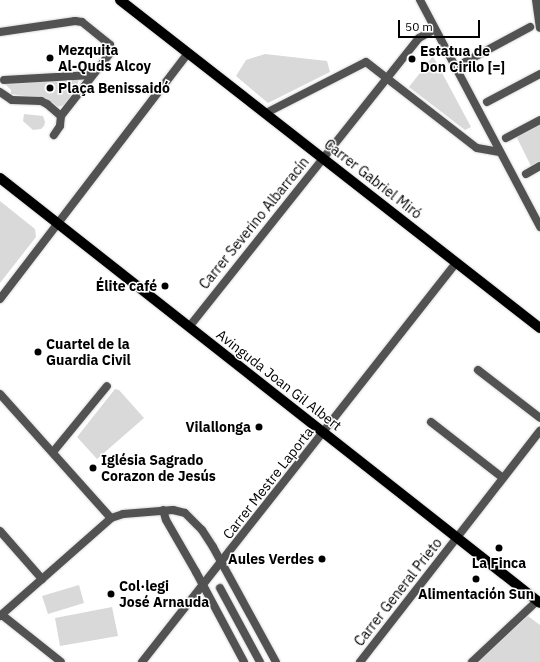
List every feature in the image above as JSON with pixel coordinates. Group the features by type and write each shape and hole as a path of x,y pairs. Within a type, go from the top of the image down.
{"main road":[{"name":"Carrer Gabriel Miró","path":"120,0 540,328"},
{"name":"Avinguda Joan Gil Albert","path":"0,178 538,602"}],"street":[{"path":"420,0 540,227"},
{"path":"536,0 540,28"},
{"path":"0,32 75,21 82,22 110,45 111,52 61,116 60,126 54,135"},
{"path":"466,62 530,27"},
{"name":"Carrer Severino Albarracín","path":"189,327 420,38 435,29"},
{"path":"0,299 188,53"},
{"path":"266,113 366,62 477,148 500,152"},
{"path":"487,102 540,74"},
{"path":"4,80 92,75"},
{"path":"3,94 12,100 41,101 52,107 61,116"},
{"path":"506,138 540,120"},
{"path":"526,174 540,166"},
{"name":"Carrer Mestre Laporta","path":"142,662 324,433 456,263"},
{"path":"478,370 540,418"},
{"path":"53,452 107,386"},
{"path":"0,394 111,518"},
{"path":"431,422 503,478"},
{"name":"Carrer General Prieto","path":"360,662 540,430"},
{"path":"163,510 166,520 244,662"},
{"path":"61,662 1,616 111,518 123,514 163,510 179,511 192,518 202,530 276,662"},
{"path":"0,531 42,579"},
{"path":"220,588 260,662"},
{"path":"472,662 538,602"}],"shaded area":[{"path":"265,54 327,61 330,72 268,103 236,76 246,60"},
{"path":"433,56 471,127 465,130 409,87"},
{"path":"78,79 78,87 64,105 58,107 47,99 11,94 11,90 5,84"},
{"path":"24,114 43,116 45,122 44,126 41,129 33,130 23,121"},
{"path":"540,122 540,161 531,166 516,136"},
{"path":"0,201 35,229 36,237 0,283"},
{"path":"115,389 119,390 144,418 97,459 77,437"},
{"path":"79,585 84,603 48,614 42,596"},
{"path":"112,607 118,636 60,646 55,618"},
{"path":"528,616 540,625 540,662 477,662"}],"place":[{"name":"Mezquita Al-Quds Alcoy","path":"50,58"},
{"name":"Estatua de Don Cirilo [=]","path":"412,59"},
{"name":"Plaça Benissaidó","path":"50,88"},
{"name":"Élite café","path":"165,286"},
{"name":"Cuartel de la Guardia Civil","path":"38,352"},
{"name":"Vilallonga","path":"259,427"},
{"name":"Iglésia Sagrado Corazon de Jesús","path":"93,468"},
{"name":"La Finca","path":"499,548"},
{"name":"Aules Verdes","path":"322,559"},
{"name":"Alimentación Sun","path":"476,579"},
{"name":"Col·legi José Arnauda","path":"111,594"}]}
